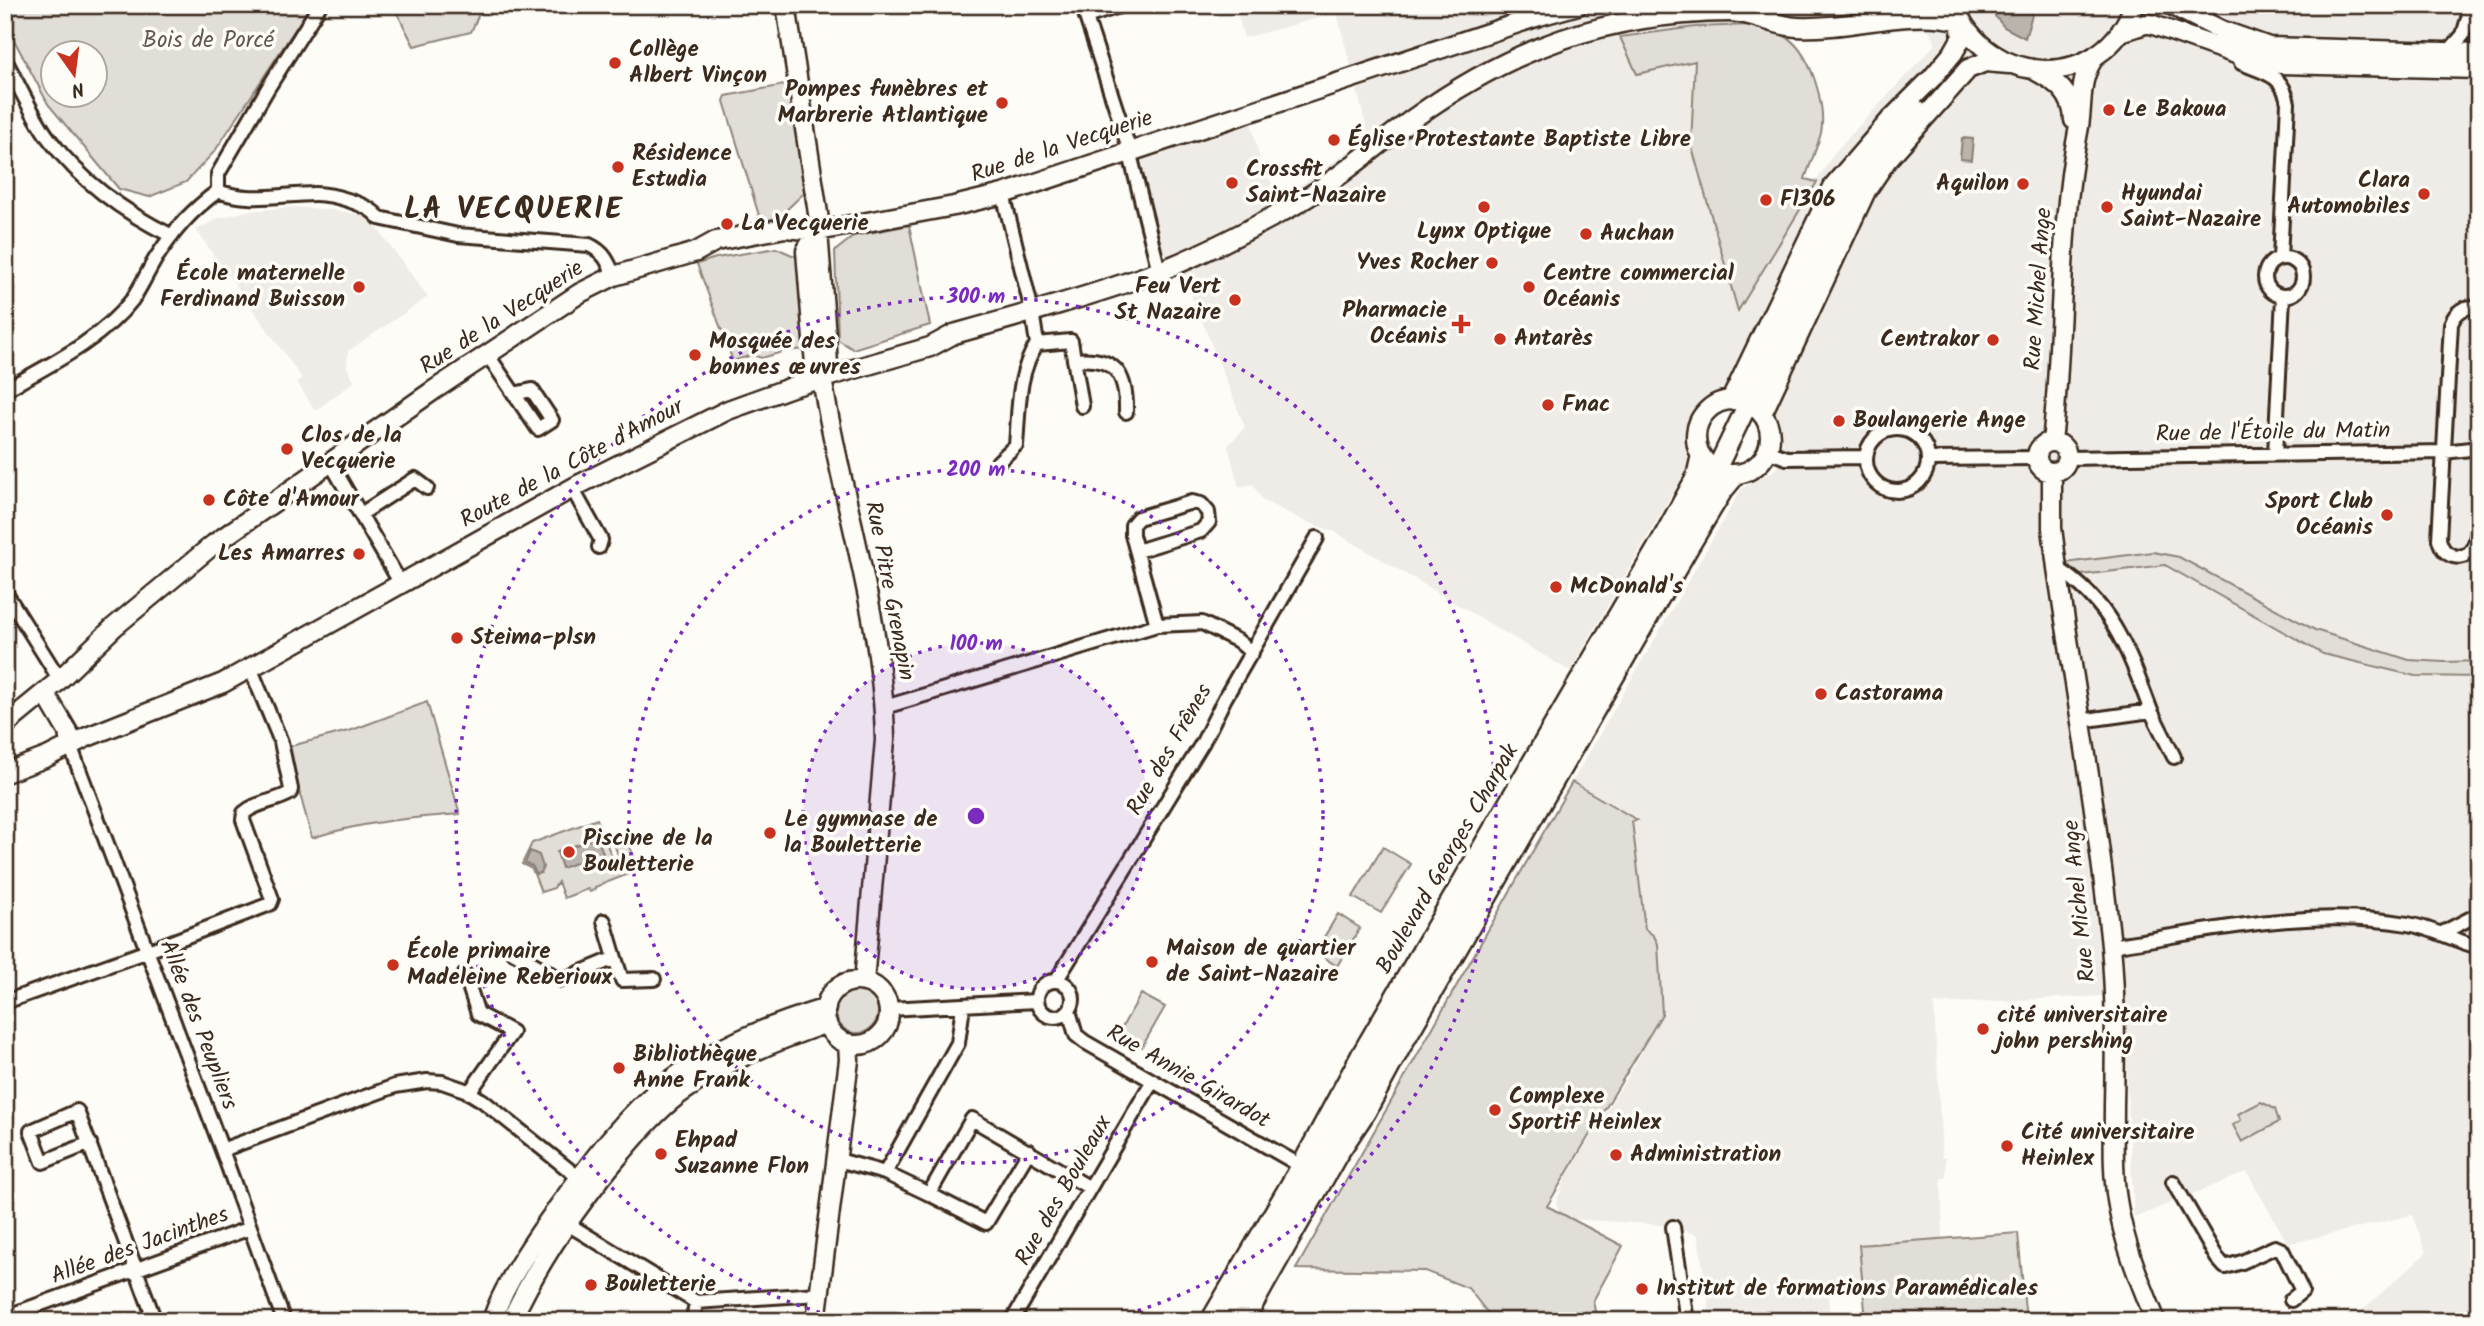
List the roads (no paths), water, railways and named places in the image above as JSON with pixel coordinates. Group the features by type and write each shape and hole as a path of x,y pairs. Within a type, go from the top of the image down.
{"main road":[{"path":"786,5 816,185 818,231"},
{"name":"Rue de la Vecquerie","path":"60,680 114,627 214,544 557,307 614,276 696,252 716,242 785,228 818,231 954,206 1003,194 1578,5"},
{"path":"1747,406 1772,393 1866,191 1887,160 1943,97 1975,65 1985,62 2034,70 2067,68 2096,55 2120,32 2134,5"},
{"path":"2171,5 2221,30 2269,47 2450,60 2479,71"},
{"name":"Route de la Côte d'Amour","path":"5,773 223,682 572,488 728,410 822,378 930,347 954,334 1159,271 1295,205 1413,119 1473,79 1513,58 1580,33 1640,18 1733,12 1798,27 1957,13"},
{"path":"1957,13 1981,47 2009,64"},
{"path":"1244,1321 1722,492 1737,474 1755,467 1767,452 1770,432 1747,406 1740,381 1834,185 1953,53 1962,37 1957,13"},
{"path":"2120,32 2148,23 2249,59 2281,64 2450,60 2479,53"},
{"name":"Rue Michel Ange","path":"2052,442 2059,364 2060,296 2075,140 2085,74 2096,55"},
{"name":"Rue Michel Ange","path":"2034,70 2057,83 2071,101 2075,140"},
{"path":"1227,1321 1716,470 1855,181 1881,147 1917,110 1932,78"},
{"path":"1917,110 1943,97"},
{"name":"Rue Pitre Grenapin","path":"818,231 806,251 815,365 822,378 849,513 871,603 885,707 885,740 864,982"},
{"name":"Boulevard Georges Charpak","path":"1210,1321 1301,1166 1362,1053 1684,500 1696,477 1701,455 1696,438 1700,421 1712,407 1747,406"},
{"path":"2052,442 2061,445 2067,458 2064,466 2052,472 2041,466 2038,458 2040,449 2052,442"},
{"path":"1701,455 1716,470 1737,474"},
{"name":"Rue Michel Ange","path":"2052,472 2052,528 2098,826 2111,946 2115,1007 2113,1168 2123,1228 2142,1288 2156,1321"},
{"path":"5,725 60,680"},
{"path":"45,693 68,732 70,745"},
{"path":"492,1321 515,1274 541,1232 651,1118 678,1096 758,1048 826,1015 835,990 853,981 864,982 881,991 889,1009 888,1020 878,1037 869,1042 848,1043 839,1039 826,1015"},
{"path":"816,1321 849,1060 848,1043"},
{"path":"511,1321 529,1281 566,1223 586,1183"}],"street":[{"path":"218,191 218,174 320,5"},
{"path":"1122,5 1086,17 1129,152 1159,271"},
{"path":"2450,60 2463,35 2472,5"},
{"path":"2217,48 2235,61 2278,79 2285,88 2288,103 2280,258"},
{"path":"5,60 49,139 96,188 119,206 172,236"},
{"path":"5,390 66,356 106,326 132,300 190,212 218,191"},
{"path":"218,191 233,197 316,194 355,202 376,213 379,218 458,235 589,245 605,256 614,276"},
{"path":"998,461 1016,445 1021,383 1029,355 1037,344 1032,312 1003,194"},
{"path":"2280,258 2294,261 2302,270 2303,276 2296,292 2283,297 2269,290 2265,279 2267,267 2280,258"},
{"path":"2275,454 2283,297"},
{"path":"2479,308 2472,306 2462,309 2451,324 2439,539 2446,552 2461,556 2471,552 2476,543 2479,496"},
{"path":"1037,344 1071,341 1082,406"},
{"path":"487,354 514,394"},
{"path":"1073,360 1091,358 1108,362 1119,374 1127,395 1126,412"},
{"path":"1899,429 1908,430 1923,441 1929,459 1928,468 1919,483 1903,492 1893,492 1876,483 1866,467 1866,457 1873,440 1881,433 1899,429"},
{"name":"Rue de l'Étoile du Matin","path":"2067,458 2444,452 2479,448"},
{"path":"1767,452 1787,458 1866,457"},
{"path":"1929,459 2038,458"},
{"path":"330,462 401,584"},
{"path":"361,514 415,479 427,488"},
{"path":"572,488 601,540 599,547"},
{"path":"1137,551 1201,531 1209,522 1208,512 1201,504 1192,502 1138,518 1132,525 1132,535 1157,625"},
{"name":"Rue des Frênes","path":"1056,981 1203,742 1225,698 1317,538"},
{"path":"2057,568 2083,586 2119,632 2151,711 2174,757"},
{"path":"6,593 60,680"},
{"path":"885,707 1157,625 1202,623 1238,641 1252,653"},
{"path":"5,1002 270,904 272,899 243,820 243,813 249,808 284,797 291,789 281,742 250,667"},
{"path":"2080,721 2151,711"},
{"name":"Allée des Peupliers","path":"70,745 284,1321"},
{"path":"2442,933 2479,914"},
{"path":"2111,946 2282,919 2336,917 2408,924 2479,947"},
{"path":"604,921 622,980 654,979"},
{"path":"513,952 562,980 615,958"},
{"path":"465,974 478,1014 512,1032 469,1093"},
{"path":"1056,981 1067,986 1073,1002 1069,1011 1060,1016 1048,1016 1040,1010 1036,1001 1045,984 1056,981"},
{"path":"889,1009 1036,1001"},
{"path":"885,1173 958,1043 963,1006"},
{"name":"Rue Annie Girardot","path":"1069,1011 1076,1035 1152,1082 1301,1166"},
{"path":"222,1150 395,1086 423,1081 442,1082 483,1101 586,1183"},
{"name":"Rue des Bouleaux","path":"1012,1321 1152,1082"},
{"path":"90,1143 43,1162 32,1131 77,1111 90,1143 155,1321"},
{"path":"929,1194 972,1119 1090,1188"},
{"path":"835,1159 885,1173 986,1223 1028,1151"},
{"path":"2173,1182 2223,1266 2236,1265 2275,1247 2282,1250 2302,1292 2291,1300"},
{"path":"566,1223 696,1302 819,1294"},
{"path":"1673,1227 1687,1321"},
{"name":"Allée des Jacinthes","path":"5,1317 250,1228"},
{"path":"693,1321 696,1302"}],"place":[{"name":"Collège Albert Vinçon","path":"615,63"},
{"name":"Pompes funèbres et Marbrerie Atlantique","path":"1002,103"},
{"name":"Le Bakoua","path":"2109,110"},
{"name":"Église Protestante Baptiste Libre","path":"1334,140"},
{"name":"Résidence Estudia","path":"618,167"},
{"name":"Crossfit Saint-Nazaire","path":"1232,183"},
{"name":"Aquilon","path":"2023,184"},
{"name":"Clara Automobiles","path":"2424,194"},
{"name":"Fl306","path":"1766,200"},
{"name":"Lynx Optique","path":"1484,207"},
{"name":"Hyundai Saint-Nazaire","path":"2107,207"},
{"name":"La Vecquerie","path":"727,224"},
{"name":"Auchan","path":"1586,234"},
{"name":"Yves Rocher","path":"1492,263"},
{"name":"École maternelle Ferdinand Buisson","path":"359,287"},
{"name":"Centre commercial Océanis","path":"1529,287"},
{"name":"Feu Vert St Nazaire","path":"1235,300"},
{"name":"Pharmacie Océanis","path":"1461,324"},
{"name":"Antarès","path":"1500,339"},
{"name":"Centrakor","path":"1993,340"},
{"name":"Mosquée des bonnes œuvres","path":"695,355"},
{"name":"Fnac","path":"1548,405"},
{"name":"Boulangerie Ange","path":"1839,421"},
{"name":"Clos de la Vecquerie","path":"287,449"},
{"name":"Côte d'Amour","path":"209,500"},
{"name":"Sport Club Océanis","path":"2387,515"},
{"name":"Les Amarres","path":"359,554"},
{"name":"McDonald's","path":"1556,587"},
{"name":"Steima-plsn","path":"457,638"},
{"name":"Castorama","path":"1821,694"},
{"name":"Le gymnase de la Bouletterie","path":"770,833"},
{"name":"Piscine de la Bouletterie","path":"569,852"},
{"name":"Maison de quartier de Saint-Nazaire","path":"1152,962"},
{"name":"École primaire Madeleine Reberioux","path":"393,965"},
{"name":"cité universitaire john pershing","path":"1983,1029"},
{"name":"Bibliothèque Anne Frank","path":"619,1068"},
{"name":"Complexe Sportif Heinlex","path":"1495,1110"},
{"name":"Cité universitaire Heinlex","path":"2007,1146"},
{"name":"Ehpad Suzanne Flon","path":"661,1154"},
{"name":"Administration","path":"1616,1155"},
{"name":"Bouletterie","path":"591,1285"},
{"name":"Institut de formations Paramédicales","path":"1642,1289"}],"district":[{"name":"LA VECQUERIE","path":"514,210"}],"park label":[{"name":"Bois de Porcé","path":"208,41"}]}
